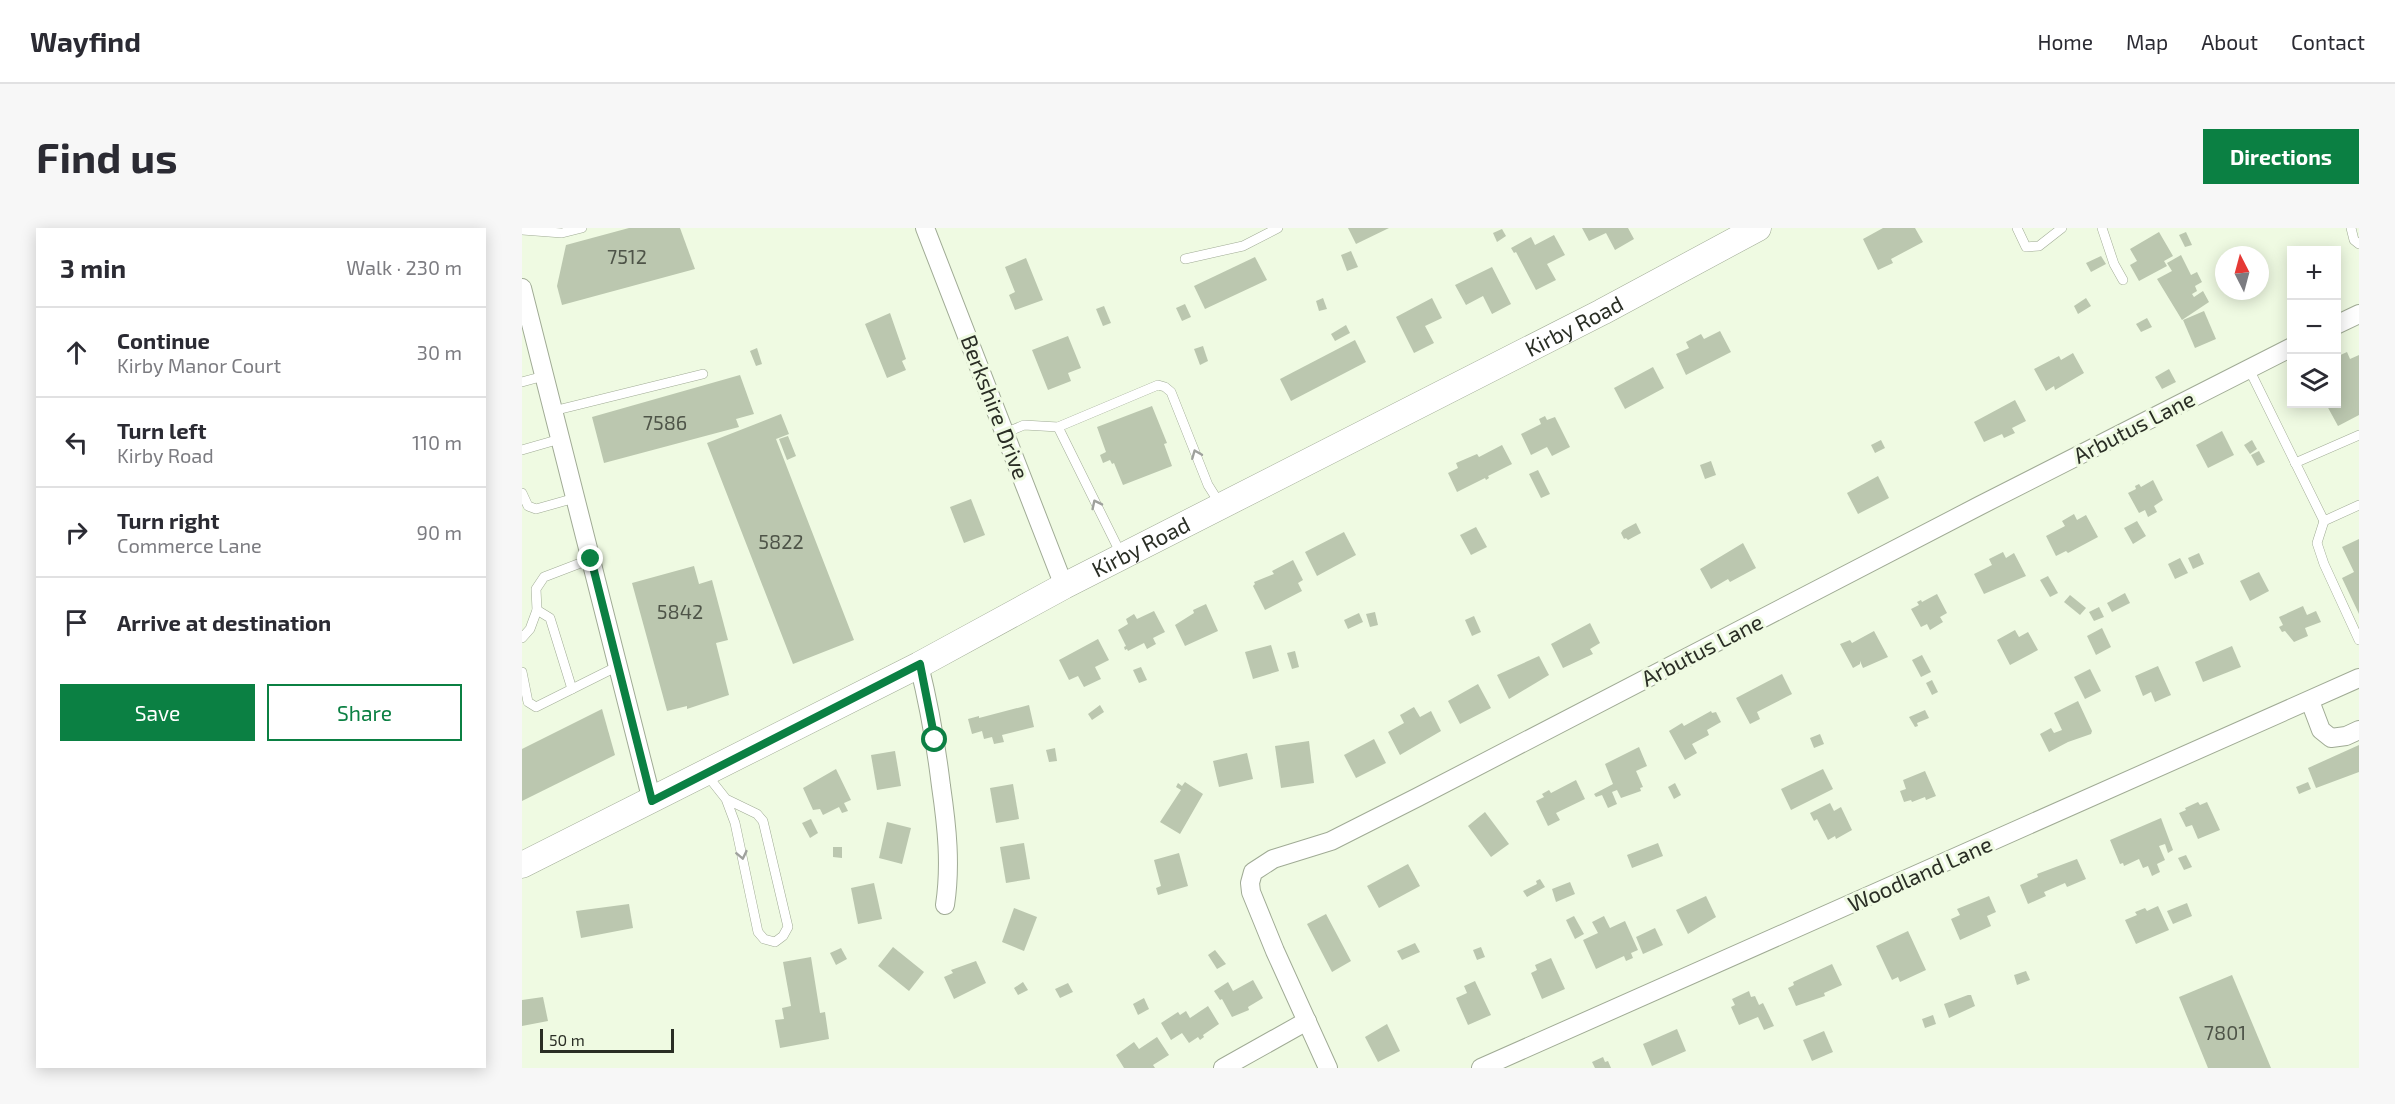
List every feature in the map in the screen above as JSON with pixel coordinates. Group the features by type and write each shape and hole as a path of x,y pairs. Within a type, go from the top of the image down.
{"main road":[{"name":"Kirby Road","path":"522,865 920,664 1122,556 1602,312 1752,230"}],"street":[{"name":"Berkshire Drive","path":"925,228 1065,586"},
{"path":"522,288 527,330 544,376 652,801"},
{"path":"2341,323 2359,314"},
{"name":"Arbutus Lane","path":"1307,1021 1251,892 1253,872 1273,860 1331,841 2287,350"},
{"path":"920,664 933,728 946,824 949,865 945,905"},
{"name":"Woodland Lane","path":"1481,1068 2359,678"},
{"path":"2310,701 2320,730 2331,738 2346,736 2359,730"},
{"path":"1223,1068 1307,1021 1328,1068"}],"lane":[{"path":"522,230 562,233 582,228"},
{"path":"1185,260 1244,246 1278,228"},
{"path":"2017,228 2026,247 2039,246 2062,228"},
{"path":"2103,228 2114,264 2123,280"},
{"path":"2351,228 2359,244"},
{"path":"2249,369 2324,521 2317,543 2324,564 2359,640"},
{"path":"553,411 703,374"},
{"path":"522,382 544,376"},
{"path":"1005,433 1024,425 1058,427 1143,390 1158,386 1165,387 1171,392 1208,485 1221,506"},
{"path":"1058,427 1122,556"},
{"path":"2295,463 2359,435"},
{"path":"522,450 560,439"},
{"path":"522,493 528,506 536,510 575,498"},
{"path":"2324,521 2359,505"},
{"path":"522,638 530,630 537,610 536,589 544,577 591,559"},
{"path":"537,610 550,618 572,689"},
{"path":"522,672 528,702 536,707 618,666"},
{"path":"706,773 726,799 735,823 758,932 764,939 775,942 783,936 788,927 763,821 756,814 726,799"}],"building":[{"path":"629,228 680,228 695,269 562,305 557,286 566,245"},
{"path":"1348,228 1389,228 1356,244"},
{"path":"1582,228 1628,228 1634,239 1615,250 1606,233 1589,241"},
{"path":"1883,228 1915,228 1923,242 1891,259 1893,263 1878,270 1863,239"},
{"path":"1502,229 1506,236 1497,242 1493,233"},
{"path":"2159,232 2173,256 2164,261 2167,266 2139,281 2130,265 2137,261 2130,249"},
{"path":"2186,232 2192,245 2185,247 2179,235"},
{"path":"1554,235 1565,255 1547,264 1556,280 1536,290 1516,252 1514,253 1511,248 1531,237 1535,245"},
{"path":"1351,251 1358,267 1347,271 1341,255"},
{"path":"2181,255 2191,275 2197,272 2202,282 2195,286 2197,291 2192,294 2194,297 2203,291 2209,302 2182,320 2157,279 2172,271 2167,263"},
{"path":"2101,256 2106,264 2091,272 2086,263"},
{"path":"1255,257 1267,280 1205,309 1194,286"},
{"path":"1026,258 1043,300 1015,310 1009,295 1015,292 1005,267"},
{"path":"1492,267 1511,304 1492,314 1483,296 1466,305 1455,285"},
{"path":"1323,298 1327,309 1319,311 1316,301"},
{"path":"1432,298 1442,318 1425,326 1434,343 1414,353 1396,317"},
{"path":"2086,298 2091,306 2078,314 2074,306"},
{"path":"1185,304 1191,317 1182,321 1176,308"},
{"path":"1104,306 1111,323 1103,326 1096,309"},
{"path":"2204,311 2216,339 2195,348 2183,320"},
{"path":"890,313 906,359 902,361 906,370 887,378 865,324"},
{"path":"2147,318 2152,327 2141,332 2136,324"},
{"path":"1346,325 1350,333 1335,341 1331,334"},
{"path":"1720,331 1731,352 1686,375 1676,354 1689,348 1686,342 1701,334 1704,339"},
{"path":"1068,336 1081,368 1068,373 1071,381 1048,390 1032,350"},
{"path":"1355,340 1366,362 1291,401 1280,379"},
{"path":"1203,346 1208,361 1200,365 1194,349"},
{"path":"757,348 762,364 756,366 750,351"},
{"path":"2347,352 2350,359 2359,355 2359,415 2338,426 2328,408 2341,408 2341,355"},
{"path":"2073,353 2084,373 2055,390 2054,386 2046,391 2034,369 2059,356 2061,360"},
{"path":"1653,367 1664,388 1625,409 1614,388"},
{"path":"2169,369 2176,382 2162,389 2155,377"},
{"path":"740,375 754,414 736,419 739,427 604,463 592,417"},
{"path":"2015,400 2026,421 2012,428 2015,433 2004,438 2002,434 1984,442 1974,422"},
{"path":"1152,406 1167,443 1164,444 1172,466 1123,485 1114,463 1112,464 1110,460 1103,463 1100,455 1106,452 1097,427"},
{"path":"781,414 789,434 776,439 854,640 793,664 707,443"},
{"path":"1545,416 1547,420 1555,417 1570,447 1552,456 1547,447 1531,455 1521,434 1541,424 1539,419"},
{"path":"2222,431 2234,455 2208,468 2196,445"},
{"path":"788,436 796,456 787,460 779,439"},
{"path":"1881,440 1885,448 1875,453 1871,445"},
{"path":"2252,440 2257,449 2250,454 2244,445"},
{"path":"1502,445 1512,464 1488,476 1486,480 1485,478 1457,492 1448,473 1458,468 1456,463 1477,454 1479,457"},
{"path":"2259,451 2265,462 2257,466 2251,455"},
{"path":"1711,461 1716,475 1705,479 1700,465"},
{"path":"1538,470 1550,494 1541,498 1529,474"},
{"path":"1878,476 1889,498 1858,514 1847,493"},
{"path":"2153,480 2163,500 2154,506 2157,512 2148,517 2145,510 2139,513 2128,493 2136,489 2135,486 2139,484 2141,487"},
{"path":"971,499 985,535 964,543 950,507"},
{"path":"2074,514 2077,520 2086,515 2098,537 2068,553 2066,551 2056,556 2046,536 2065,526 2062,521"},
{"path":"2137,521 2146,536 2133,544 2124,528"},
{"path":"1636,523 1641,533 1628,540 1624,539 1621,533 1623,530"},
{"path":"1476,527 1487,547 1471,555 1460,535"},
{"path":"1344,532 1356,555 1317,576 1305,552"},
{"path":"2359,539 2359,614 2342,578 2354,572 2342,547"},
{"path":"1743,543 1756,568 1730,582 1728,579 1711,589 1700,569"},
{"path":"2003,552 2006,558 2014,553 2026,576 1984,594 1974,574 1992,565 1989,559"},
{"path":"2199,553 2204,564 2193,569 2188,558"},
{"path":"2180,558 2188,573 2175,579 2168,564"},
{"path":"1293,560 1303,580 1298,583 1302,591 1265,610 1253,586 1254,582 1274,574 1272,571"},
{"path":"694,566 699,584 712,580 728,640 716,643 729,695 687,709 687,706 667,711 632,583"},
{"path":"2259,572 2269,591 2250,601 2240,581"},
{"path":"2048,576 2058,593 2050,597 2040,580"},
{"path":"2125,593 2130,603 2112,612 2107,603"},
{"path":"1937,594 1947,613 1940,617 1943,622 1930,630 1927,624 1921,627 1911,609 1919,605 1917,602 1921,600 1922,602"},
{"path":"2070,595 2086,608 2080,615 2064,602"},
{"path":"1206,604 1218,631 1185,646 1175,625 1194,613 1193,610"},
{"path":"2303,606 2307,615 2316,611 2321,622 2305,628 2308,636 2294,642 2279,627 2283,625 2279,617"},
{"path":"2099,607 2104,617 2094,621 2089,612"},
{"path":"1154,611 1165,632 1153,638 1156,644 1147,649 1144,643 1128,651 1125,650 1126,646 1118,630 1128,624 1126,619 1134,614 1137,619"},
{"path":"1375,612 1378,625 1370,627 1366,614"},
{"path":"1359,613 1363,622 1348,629 1344,620"},
{"path":"1474,616 1481,632 1472,636 1465,620"},
{"path":"1590,623 1600,643 1590,649 1593,654 1563,668 1551,644"},
{"path":"2102,628 2111,647 2096,655 2087,636"},
{"path":"2015,630 2019,637 2028,632 2038,650 2010,665 1997,640"},
{"path":"1874,631 1888,657 1863,668 1860,661 1860,664 1853,668 1840,644 1850,640 1852,643"},
{"path":"1098,639 1109,660 1095,667 1101,679 1084,687 1078,676 1069,680 1059,660"},
{"path":"1271,645 1279,671 1253,679 1245,652"},
{"path":"2232,646 2241,667 2203,682 2195,662"},
{"path":"1295,651 1299,667 1292,669 1287,653"},
{"path":"1922,655 1931,672 1921,677 1912,660"},
{"path":"1539,656 1549,675 1509,699 1497,675"},
{"path":"2158,666 2171,695 2155,702 2151,692 2143,696 2135,676"},
{"path":"1141,667 1147,680 1139,683 1133,670"},
{"path":"2090,669 2101,691 2085,699 2074,677"},
{"path":"1782,674 1792,694 1757,712 1760,719 1750,724 1736,698"},
{"path":"1932,680 1938,692 1932,695 1926,683"},
{"path":"1478,684 1491,708 1460,724 1448,701"},
{"path":"2078,701 2092,731 2091,734 2049,752 2040,734 2051,728 2054,733 2062,730 2054,713"},
{"path":"1029,705 1034,727 1002,735 1004,742 994,744 992,737 984,739 982,731 972,734 968,719"},
{"path":"1100,705 1104,712 1092,720 1088,714"},
{"path":"1414,707 1420,717 1431,711 1441,731 1400,755 1388,732 1404,723 1400,715"},
{"path":"602,709 615,755 522,801 522,749"},
{"path":"1925,710 1929,718 1917,723 1918,726 1915,727 1909,717"},
{"path":"1711,711 1716,712 1721,722 1707,730 1709,735 1692,744 1697,753 1685,760 1669,731 1682,723 1684,726"},
{"path":"1820,734 1824,744 1814,748 1810,738"},
{"path":"1374,739 1386,763 1356,778 1344,755"},
{"path":"1309,741 1314,783 1281,788 1275,746"},
{"path":"2359,745 2359,772 2316,788 2308,768"},
{"path":"1639,747 1647,766 1636,771 1643,787 1640,788 1641,791 1621,798 1617,790 1612,792 1617,804 1608,808 1602,795 1596,797 1594,794 1613,784 1605,764"},
{"path":"1055,748 1057,761 1049,762 1046,750"},
{"path":"895,751 901,786 877,790 871,755"},
{"path":"1247,753 1253,779 1219,787 1213,761"},
{"path":"836,769 851,800 844,803 848,811 842,813 839,807 823,815 820,809 813,810 803,788"},
{"path":"1823,769 1833,789 1791,810 1781,789"},
{"path":"1925,771 1936,796 1926,800 1925,797 1912,802 1911,800 1904,802 1900,791 1906,789 1903,780"},
{"path":"1576,780 1585,799 1556,813 1560,820 1548,826 1536,801 1544,797 1542,794 1549,790 1551,793"},
{"path":"1185,782 1203,794 1180,834 1160,822 1181,790 1176,787 1178,783 1182,786"},
{"path":"2308,782 2311,789 2299,794 2296,787"},
{"path":"1675,783 1681,795 1674,799 1668,787"},
{"path":"1013,784 1019,819 996,823 990,788"},
{"path":"2198,802 2200,805 2207,802 2220,830 2198,839 2192,825 2186,827 2179,813"},
{"path":"1830,803 1834,811 1841,807 1852,830 1836,839 1835,836 1828,840 1817,819 1814,821 1810,813"},
{"path":"1485,812 1509,844 1491,857 1468,826"},
{"path":"2161,818 2173,850 2168,853 2165,844 2159,846 2165,860 2157,864 2160,872 2152,876 2148,866 2143,868 2139,859 2124,866 2123,863 2120,864 2110,840"},
{"path":"811,819 818,833 810,838 802,823"},
{"path":"887,822 911,828 902,864 879,858"},
{"path":"1024,843 1030,879 1006,883 1000,847"},
{"path":"1658,843 1663,856 1632,868 1627,855"},
{"path":"833,847 842,847 842,858 833,857"},
{"path":"1179,853 1188,886 1158,895 1156,888 1161,886 1154,860"},
{"path":"2186,855 2192,867 2184,870 2178,858"},
{"path":"2077,859 2086,879 2067,887 2065,883 2044,892 2046,896 2028,904 2020,885 2038,877 2037,874"},
{"path":"1408,864 1420,886 1379,908 1367,886"},
{"path":"1540,879 1545,887 1527,897 1523,891 1537,884 1536,881"},
{"path":"1570,882 1575,894 1556,902 1552,889"},
{"path":"874,883 882,919 858,924 851,888"},
{"path":"1706,896 1716,917 1688,934 1676,910"},
{"path":"1989,896 1996,912 1987,916 1991,926 1960,940 1951,919 1960,915 1957,909"},
{"path":"2187,903 2192,916 2173,924 2167,911"},
{"path":"629,904 633,928 581,938 576,911"},
{"path":"2158,906 2169,930 2136,944 2125,920 2137,915 2135,912 2145,908 2147,911"},
{"path":"1014,908 1037,917 1024,951 1002,942"},
{"path":"1326,914 1351,961 1332,972 1307,924"},
{"path":"1574,916 1584,934 1575,939 1566,920"},
{"path":"1604,916 1610,928 1625,921 1638,950 1631,953 1633,958 1626,961 1624,956 1596,969 1583,940 1598,933 1592,922"},
{"path":"1655,928 1663,945 1643,954 1636,937"},
{"path":"1908,931 1926,970 1900,982 1898,977 1892,980 1876,946"},
{"path":"1415,943 1420,952 1402,960 1397,951"},
{"path":"893,947 924,972 909,991 878,966"},
{"path":"1481,947 1485,957 1477,960 1473,950"},
{"path":"841,948 847,959 836,965 830,953"},
{"path":"1215,950 1226,964 1217,969 1208,955"},
{"path":"811,957 820,1013 825,1012 829,1039 780,1048 775,1020 784,1019 782,1008 791,1006 783,962"},
{"path":"1551,958 1565,989 1542,999 1531,973 1537,970 1535,965"},
{"path":"976,961 986,983 954,999 944,977 953,973 951,970"},
{"path":"1832,964 1842,985 1824,993 1825,996 1796,1006 1788,988 1794,985 1793,982"},
{"path":"2026,971 2030,980 2017,985 2014,975"},
{"path":"2232,975 2271,1068 2208,1068 2179,997"},
{"path":"1253,980 1263,998 1248,1007 1249,1010 1232,1017 1222,999 1220,1000 1214,991 1228,982 1233,991"},
{"path":"1475,981 1491,1015 1468,1025 1456,998 1467,993 1464,986"},
{"path":"1023,982 1028,990 1018,995 1014,988"},
{"path":"1068,983 1073,992 1060,998 1055,989"},
{"path":"1749,991 1751,997 1755,996 1759,1005 1763,1003 1774,1026 1764,1030 1758,1017 1739,1025 1731,1007 1735,1005 1732,999"},
{"path":"1971,995 1975,1006 1949,1018 1944,1004"},
{"path":"543,997 548,1021 522,1026 522,1000"},
{"path":"1144,998 1149,1009 1138,1015 1133,1004"},
{"path":"1208,1006 1219,1024 1203,1035 1204,1037 1200,1040 1198,1037 1189,1043 1182,1033 1171,1040 1161,1023 1178,1012 1180,1015 1186,1011 1190,1018"},
{"path":"1933,1015 1936,1024 1925,1028 1922,1019"},
{"path":"1387,1024 1400,1051 1378,1062 1365,1037"},
{"path":"1677,1029 1686,1051 1652,1066 1643,1044"},
{"path":"1824,1031 1833,1052 1812,1061 1803,1040"},
{"path":"1157,1037 1169,1055 1153,1065 1155,1068 1124,1068 1116,1055 1134,1042 1139,1049"},
{"path":"1603,1057 1611,1068 1595,1068 1592,1062"}],"route":[{"path":"591,559 652,801 920,664 935,740"}]}
